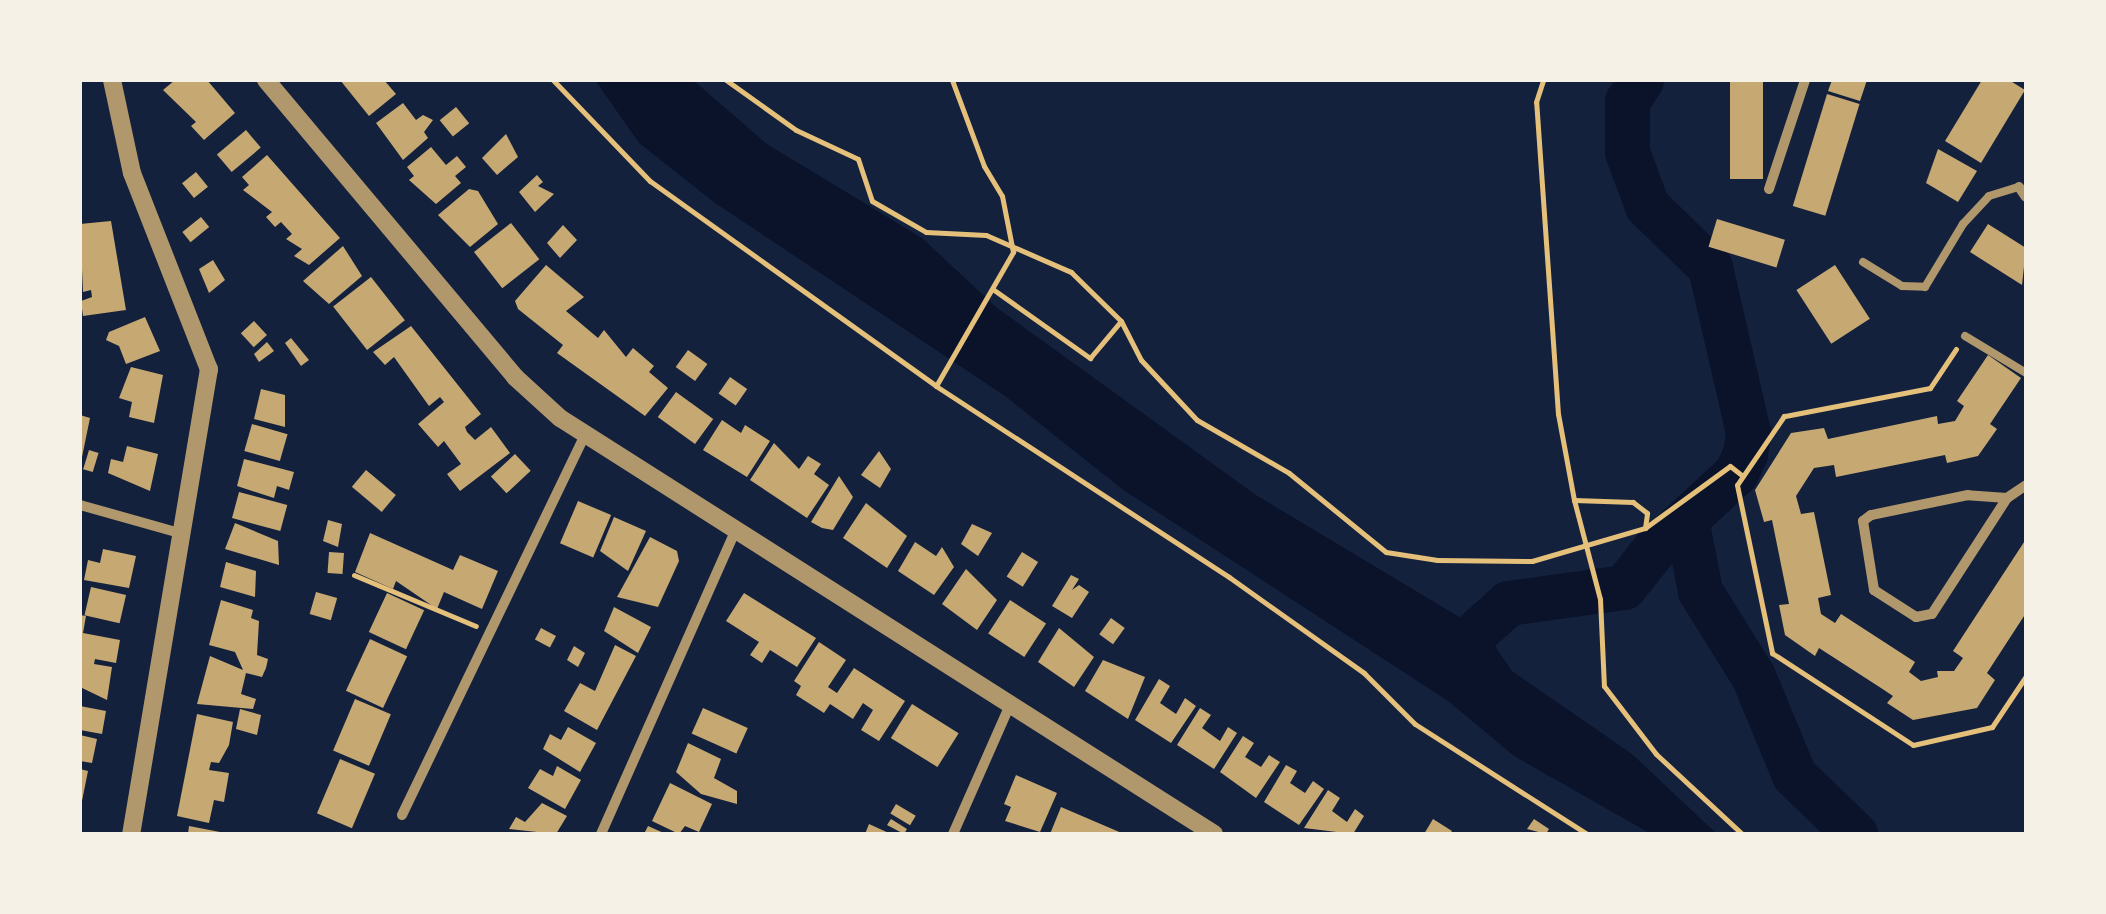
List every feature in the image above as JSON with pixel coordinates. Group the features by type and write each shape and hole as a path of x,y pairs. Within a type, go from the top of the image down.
{"street":[{"path":"112,80 132,173 209,370 131,834"},
{"path":"266,80 515,377 584,436 1214,834"},
{"path":"1769,189 1804,80"},
{"path":"402,815 584,436"},
{"path":"2007,498 1968,495 1871,514 1864,522 1874,590 1916,618 1932,614 2007,498 2026,484"},
{"path":"80,505 183,534"},
{"path":"601,834 735,531"},
{"path":"953,834 1010,705"}],"lane":[{"path":"1862,262 1902,286 1925,288 1963,224 1989,196 2022,192"},
{"path":"1964,336 2026,373"}],"path":[{"path":"553,80 650,181 936,386 1229,577 1364,673 1415,724 1587,834"},
{"path":"726,80 796,130 858,160 872,201 926,232 986,235 1013,252 1071,272 1121,321 1140,360 1196,420 1290,473 1386,552 1437,560 1532,561 1645,528 1730,466 1744,476"},
{"path":"936,386 1013,252 1002,196 984,166 952,80"},
{"path":"1543,80 1536,102 1558,414 1584,547 1600,599 1604,686 1656,754 1742,834"},
{"path":"994,290 1090,358 1121,321"},
{"path":"1574,500 1633,502 1647,513 1645,528"},
{"path":"354,576 490,633"}],"water":[{"path":"595,80 693,80 767,144 922,238 996,307 1256,495 1486,633 1512,671 1632,754 1717,834 1651,834 1514,756 1448,701 1122,489 1005,396 715,203 639,143"}],"building":[{"path":"175,80 207,80 235,113 204,140 191,126 196,122 163,90"},
{"path":"340,80 384,80 396,94 369,116"},
{"path":"1730,80 1763,80 1763,179 1730,179"},
{"path":"1832,80 1867,80 1860,101 1828,91"},
{"path":"1982,80 2009,80 2025,90 1981,163 1945,141"},
{"path":"1827,94 1860,104 1825,216 1793,206"},
{"path":"403,103 416,120 423,115 433,120 424,132 428,138 403,160 376,123"},
{"path":"456,107 469,123 453,137 440,120"},
{"path":"246,130 261,148 232,172 217,154"},
{"path":"506,134 518,157 497,175 482,158"},
{"path":"431,147 446,165 457,156 466,167 455,176 461,183 436,204 409,180 414,176 407,167"},
{"path":"1938,149 1977,171 1958,202 1926,183"},
{"path":"267,155 340,238 309,265 294,256 302,249 286,239 292,234 281,222 275,227 266,217 272,212 243,190 249,185 242,177"},
{"path":"196,172 208,187 194,198 182,183"},
{"path":"537,175 543,182 538,186 554,194 535,212 519,192"},
{"path":"469,189 478,191 498,224 470,247 438,215"},
{"path":"201,217 209,227 191,242 182,232"},
{"path":"1717,219 1785,240 1776,267 1709,247"},
{"path":"111,221 126,310 83,316 81,301 92,297 91,290 83,292 80,224"},
{"path":"511,223 539,259 502,288 474,252"},
{"path":"1988,224 2026,248 2022,285 1970,252"},
{"path":"563,225 577,240 560,258 547,243"},
{"path":"343,246 362,276 329,304 303,281"},
{"path":"213,260 225,280 209,293 199,269"},
{"path":"546,265 584,297 566,311 598,338 604,330 626,357 633,348 654,366 649,372 668,388 645,416 557,353 563,345 518,309 515,301"},
{"path":"1835,265 1870,319 1831,344 1796,290"},
{"path":"371,277 405,320 367,350 333,307"},
{"path":"145,317 160,351 126,364 119,346 106,340 109,332"},
{"path":"254,321 267,335 254,347 241,333"},
{"path":"411,326 481,414 465,427 467,432 475,440 491,427 510,453 460,491 447,474 461,464 444,441 438,447 418,424 444,402 440,397 429,406 394,357 385,365 373,352"},
{"path":"291,338 309,360 301,366 285,343"},
{"path":"267,342 274,351 259,362 254,354"},
{"path":"688,350 707,364 695,381 676,367"},
{"path":"1988,355 2021,378 1990,424 1997,429 1978,456 1947,463 1945,455 1836,477 1834,465 1814,468 1796,496 1801,514 1814,512 1831,595 1818,598 1821,614 1835,623 1841,614 1915,662 1909,672 1921,681 1938,677 1937,671 1954,671 1963,658 1953,651 2026,539 2026,613 1987,673 1995,680 1977,708 1913,720 1887,703 1893,696 1881,688 1819,648 1815,656 1785,635 1779,605 1789,604 1772,520 1764,522 1755,490 1791,433 1824,428 1828,439 1937,416 1938,424 1955,421 1964,406 1957,401"},
{"path":"131,367 163,375 154,423 129,417 132,402 119,398"},
{"path":"730,377 747,389 736,405 719,393"},
{"path":"261,389 285,395 285,427 254,419"},
{"path":"676,392 713,419 695,444 658,417"},
{"path":"80,415 90,418 82,457 80,457"},
{"path":"722,420 741,433 745,425 770,441 747,477 703,450"},
{"path":"252,424 288,434 280,461 244,451"},
{"path":"774,443 799,469 808,456 821,464 814,474 829,485 807,518 750,480"},
{"path":"127,446 158,454 150,491 108,473 111,459 123,462"},
{"path":"89,450 99,453 93,472 83,469"},
{"path":"879,451 891,469 880,488 861,475"},
{"path":"515,454 531,471 507,493 491,477"},
{"path":"244,459 294,472 289,490 277,486 274,498 237,486"},
{"path":"366,470 396,495 382,512 352,487"},
{"path":"839,476 853,497 833,530 822,528 811,522"},
{"path":"239,492 287,505 280,531 232,518"},
{"path":"578,501 611,515 593,557 560,543"},
{"path":"866,503 907,536 887,568 843,538"},
{"path":"614,517 646,531 628,571 600,551"},
{"path":"328,520 342,524 338,547 323,541"},
{"path":"235,523 278,541 279,565 225,549"},
{"path":"972,524 992,533 978,556 961,544"},
{"path":"370,533 453,570 460,555 498,571 482,609 444,592 437,609 396,581 393,589 355,572"},
{"path":"650,537 677,551 679,561 658,607 617,597"},
{"path":"915,542 936,556 942,547 954,567 934,595 898,571"},
{"path":"103,549 136,556 129,588 84,580 88,560 100,563"},
{"path":"329,552 344,553 342,574 328,573"},
{"path":"1022,552 1038,562 1023,587 1007,577"},
{"path":"226,562 256,571 255,597 220,587"},
{"path":"966,569 997,600 977,630 942,604"},
{"path":"1071,575 1079,579 1072,590 1079,585 1089,592 1072,618 1052,606"},
{"path":"91,587 126,595 120,623 84,615"},
{"path":"316,592 337,598 331,620 310,614"},
{"path":"387,593 424,610 406,649 369,632"},
{"path":"744,593 816,638 797,667 770,650 762,663 750,655 759,642 726,621"},
{"path":"221,600 253,610 251,618 259,621 257,655 268,659 266,668 262,677 246,673 241,694 256,699 253,709 197,704 210,656 243,670 235,652 209,645"},
{"path":"1010,600 1046,623 1024,657 988,634"},
{"path":"614,607 651,627 638,653 604,631"},
{"path":"80,615 86,616 83,633 120,640 116,663 95,659 94,664 112,667 107,700 80,687"},
{"path":"1111,618 1125,628 1113,644 1099,634"},
{"path":"541,628 556,636 550,647 535,639"},
{"path":"1059,628 1094,657 1074,687 1038,662"},
{"path":"370,639 407,656 383,708 346,691"},
{"path":"819,642 846,660 828,687 837,693 854,668 905,701 879,741 861,730 873,710 863,703 853,719 830,704 824,713 796,695 801,686 794,681"},
{"path":"615,645 636,656 597,730 564,711 580,683 595,691"},
{"path":"574,646 585,653 578,667 567,660"},
{"path":"1103,660 1145,677 1128,719 1085,691"},
{"path":"1159,679 1170,686 1160,703 1176,714 1185,698 1196,706 1171,743 1135,720"},
{"path":"355,699 391,714 369,766 333,751"},
{"path":"912,704 959,733 937,767 891,738"},
{"path":"80,706 106,711 102,734 80,730"},
{"path":"703,708 748,728 736,754 692,734"},
{"path":"1200,708 1211,715 1202,728 1220,741 1228,727 1237,733 1214,769 1177,745"},
{"path":"240,709 261,715 257,735 236,729"},
{"path":"197,714 233,722 229,745 219,763 211,762 209,770 229,773 224,802 214,800 209,823 177,816"},
{"path":"568,727 596,743 580,772 543,749 550,734 561,740"},
{"path":"80,735 97,739 92,763 80,761"},
{"path":"1243,736 1254,743 1245,757 1261,767 1269,755 1280,762 1256,798 1220,772"},
{"path":"688,743 721,759 714,778 737,791 737,804 701,794 676,772"},
{"path":"340,759 375,774 352,828 317,813"},
{"path":"1286,765 1297,771 1290,783 1305,793 1313,781 1324,789 1299,825 1264,802"},
{"path":"557,766 581,780 565,809 528,788 540,769 553,776"},
{"path":"80,769 88,771 82,801 80,801"},
{"path":"1016,775 1057,793 1040,832 1005,821 1011,807 1004,804"},
{"path":"670,783 712,804 699,832 685,826 679,834 652,821"},
{"path":"1328,790 1340,798 1332,811 1347,822 1355,809 1364,816 1353,834 1304,828"},
{"path":"542,803 567,816 556,834 509,829 516,817 525,822"},
{"path":"896,804 916,816 910,825 890,813"},
{"path":"1061,807 1124,834 1050,834"},
{"path":"891,819 907,829 904,834 887,825"},
{"path":"1433,819 1452,831 1450,834 1424,834"},
{"path":"1534,819 1549,829 1546,834 1527,829"},
{"path":"869,824 891,834 865,834"},
{"path":"189,826 220,832 220,834 188,834"},
{"path":"648,826 666,834 644,834"}],"waterway":[{"path":"1454,652 1508,603 1624,587 1655,548 1736,473 1745,454 1748,432 1710,267 1647,206 1627,152 1627,101 1641,80"},
{"path":"1686,519 1700,591 1753,676 1794,775 1855,834"}]}
